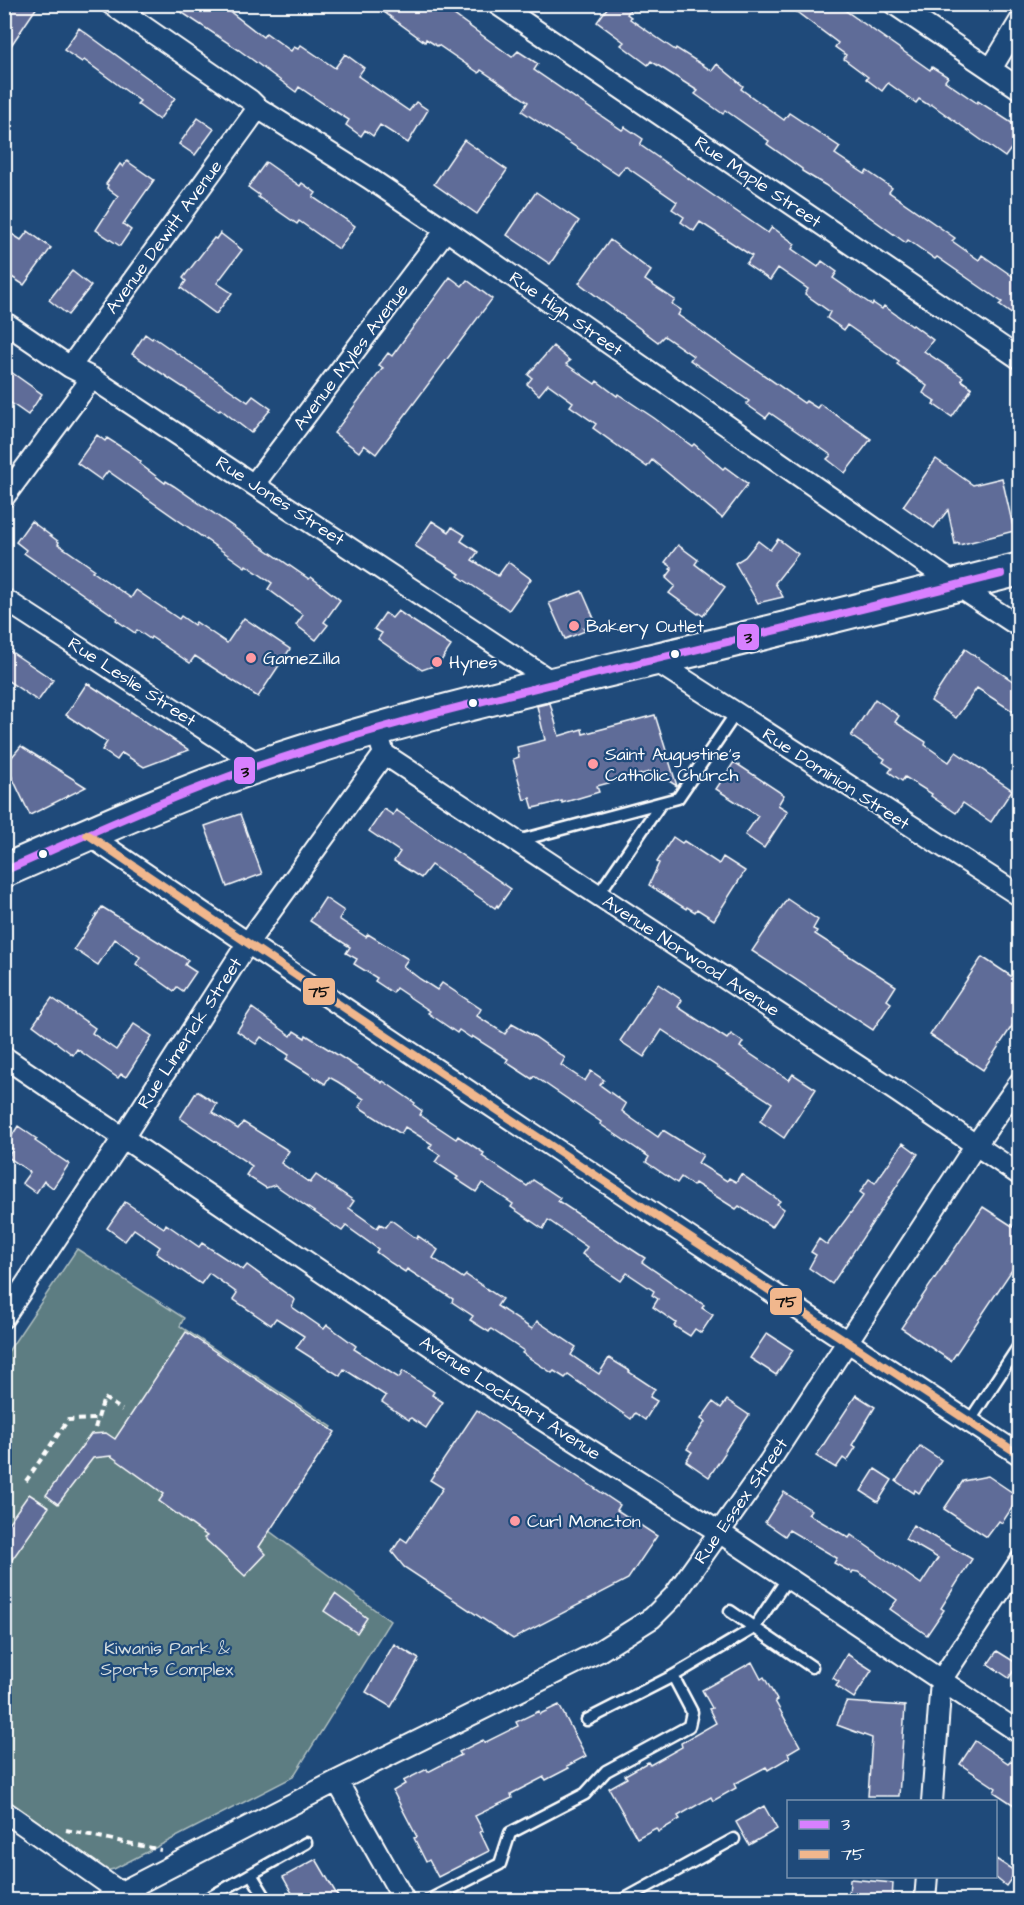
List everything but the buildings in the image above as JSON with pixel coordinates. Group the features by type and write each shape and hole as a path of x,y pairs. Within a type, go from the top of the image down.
{"main road":[{"path":"4,871 156,805 260,765 380,741 554,683 1020,569"}],"street":[{"name":"Rue High Street","path":"111,4 250,100 258,108 446,230 956,585 1020,627"},
{"name":"Rue Maple Street","path":"497,4 1020,359"},
{"path":"894,4 1020,89"},
{"path":"991,69 1020,21"},
{"name":"Avenue Dewitt Avenue","path":"70,367 258,108"},
{"name":"Avenue Myles Avenue","path":"254,484 446,230"},
{"name":"Rue Jones Street","path":"4,322 554,683"},
{"path":"4,497 92,378"},
{"name":"Rue Leslie Street","path":"4,599 260,765"},
{"name":"Rue Dominion Street","path":"654,660 1020,896"},
{"name":"Avenue Norwood Avenue","path":"380,741 517,841 1020,1175"},
{"name":"Rue Limerick Street","path":"4,1317 123,1138 380,741"},
{"path":"87,834 247,944 744,1275 1020,1455"},
{"name":"Avenue Lockhart Avenue","path":"4,1057 505,1396 787,1578 1020,1733"},
{"name":"Rue Essex Street","path":"126,1895 192,1856 337,1781 598,1652 652,1618 674,1596 769,1462 975,1146 1020,1082"},
{"path":"932,1800 940,1680 1020,1561"},
{"path":"337,1781 404,1900"},
{"path":"4,1811 126,1895"},
{"path":"925,1900 927,1878"}],"lane":[{"path":"517,841 678,798 736,713"},
{"path":"598,895 661,803"},
{"path":"969,1422 1020,1344"},
{"path":"587,1720 673,1676 754,1628 787,1578"},
{"path":"730,1611 812,1667"},
{"path":"429,1900 500,1864 510,1833 585,1794 606,1771 689,1725 692,1712 673,1676"},
{"path":"622,1900 734,1839"},
{"path":"205,1900 306,1843"},
{"path":"251,1874 267,1900"}],"path":[{"path":"95,1428 104,1398 122,1410"},
{"path":"26,1481 68,1420 98,1419"},
{"path":"55,1828 192,1856"}],"green space":[{"name":"Kiwanis Park & Sports Complex","path":"77,1249 184,1318 180,1326 332,1427 264,1527 390,1621 293,1777 114,1869 100,1872 5,1804 5,1356"}],"transit line":[{"name":"3","path":"4,871 196,789 261,765 358,734 507,695 1001,574"},
{"name":"75","path":"87,834 552,1147 1020,1455"}],"place":[{"name":"Bakery Outlet","path":"574,626"},
{"name":"GameZilla","path":"251,658"},
{"name":"Hynes","path":"437,662"},
{"name":"Saint Augustine's Catholic Church","path":"593,764"},
{"name":"Curl Moncton","path":"515,1521"}]}
